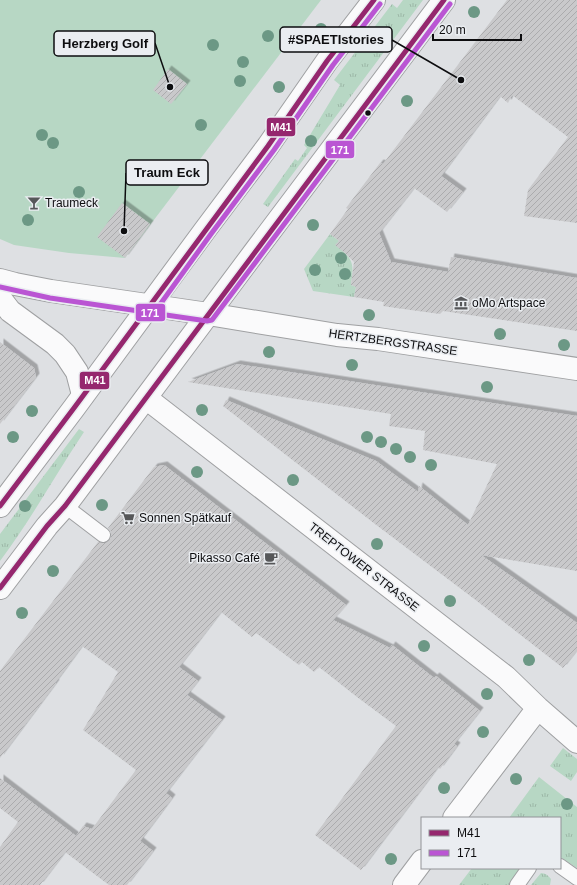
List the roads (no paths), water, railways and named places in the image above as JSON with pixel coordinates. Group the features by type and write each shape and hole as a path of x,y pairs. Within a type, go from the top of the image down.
{"street":[{"path":"0,506 268,146 326,61 374,0"},
{"path":"0,588 47,526 65,506 444,0"},
{"path":"0,280 15,284 150,306"},
{"path":"0,298 10,311 55,344 65,354 77,372 83,395"},
{"name":"HERTZBERGSTRASSE","path":"150,306 337,335 384,340 577,369"},
{"name":"TREPTOWER STRASSE","path":"146,398 506,677 538,708 577,742"},
{"path":"455,817 538,708"},
{"path":"404,885 421,862"}],"lane":[{"path":"65,506 103,534"},
{"path":"561,867 571,879"},
{"path":"517,885 528,869"}],"place":[{"name":"#SPAETIstories","path":"461,80"},
{"name":"Herzberg Golf","path":"170,87"},
{"name":"Traumeck","path":"34,203"},
{"name":"Traum Eck","path":"124,231"},
{"name":"oMo Artspace","path":"461,303"},
{"name":"Sonnen Spätkauf","path":"128,518"},
{"name":"Pikasso Café","path":"271,558"}]}
